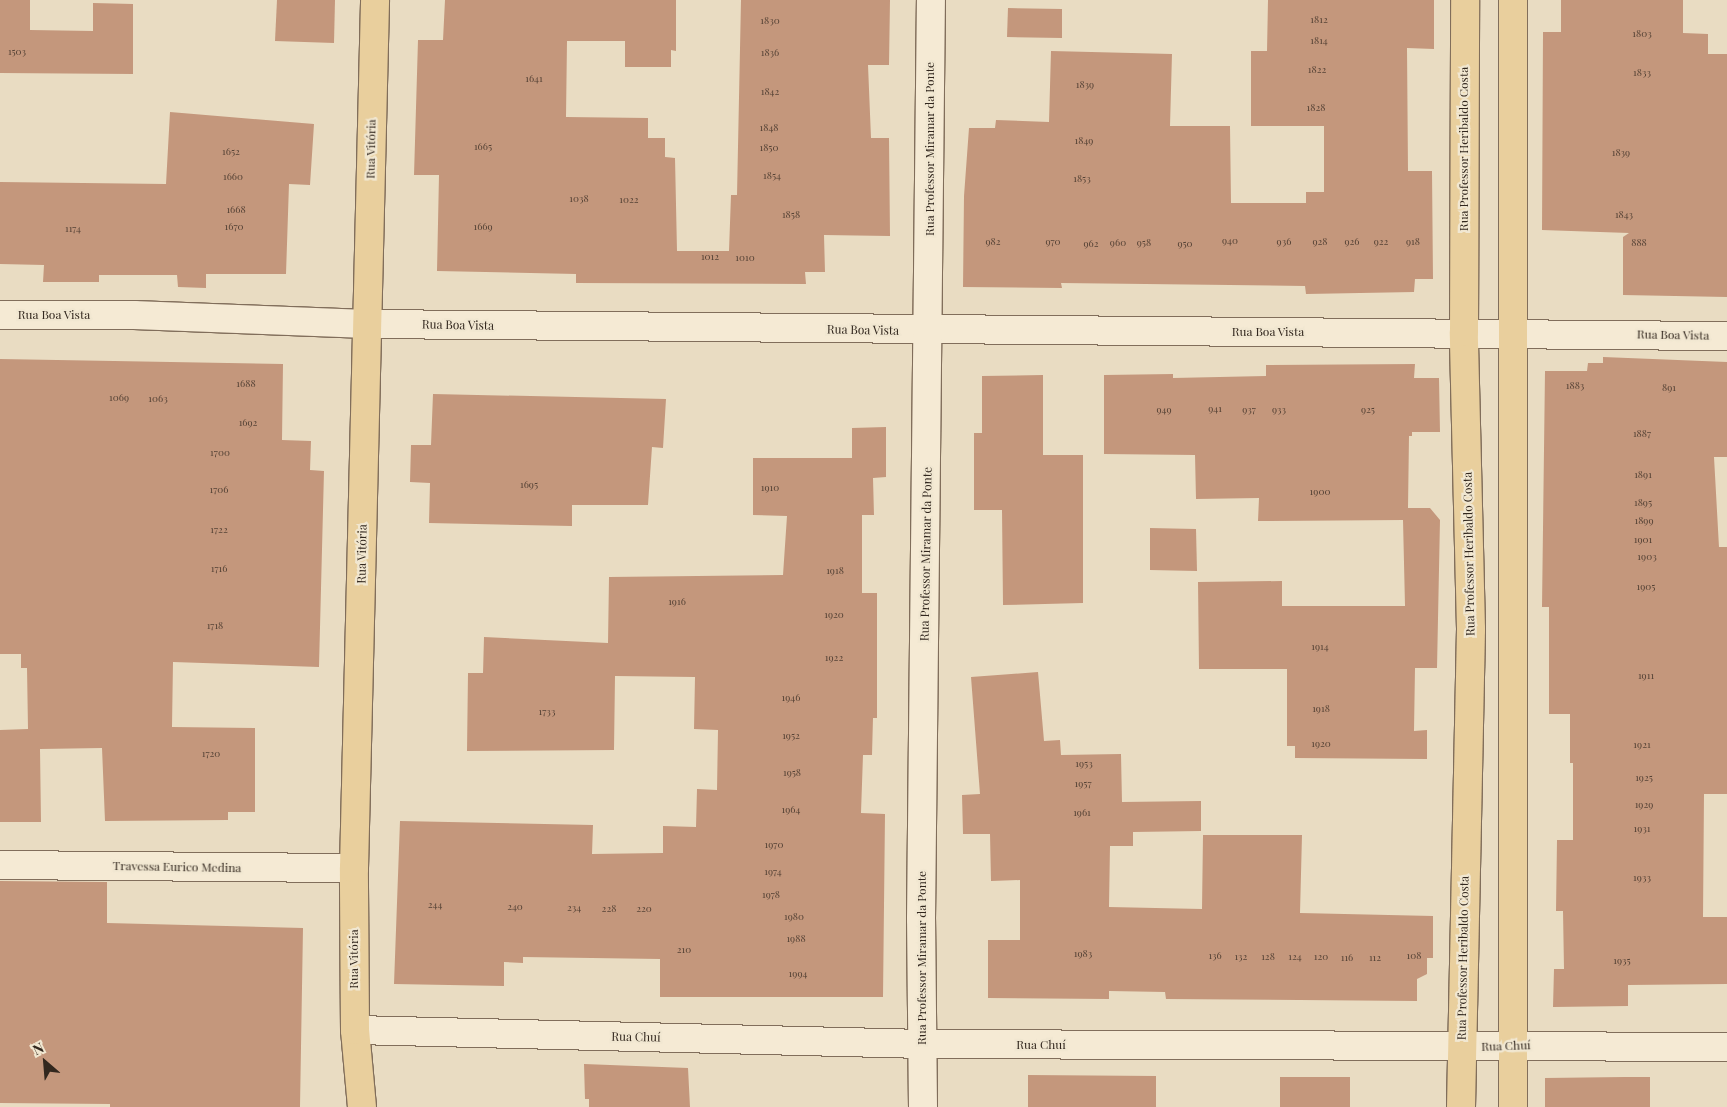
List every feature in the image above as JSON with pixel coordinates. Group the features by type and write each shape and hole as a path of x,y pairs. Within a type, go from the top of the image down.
{"main road":[{"name":"Rua Vitória","path":"362,1107 355,1030 354,868 375,0"},
{"name":"Rua Professor Heribaldo Costa","path":"1461,1107 1471,629 1464,332 1465,0"},
{"path":"1513,0 1513,1107"}],"street":[{"name":"Rua Professor Miramar da Ponte","path":"923,1107 931,0"},
{"name":"Rua Boa Vista","path":"0,315 134,315 367,324 929,331 1464,332 1727,336"},
{"name":"Travessa Eurico Medina","path":"0,865 354,868"},
{"name":"Rua Chuí","path":"355,1030 922,1044 1462,1048 1514,1045 1727,1047"}],"building":[{"path":"0,0 30,0 30,30 93,31 93,3 133,4 133,74 0,73"},
{"path":"277,0 335,0 334,43 275,41"},
{"path":"445,0 676,0 676,51 671,50 671,67 625,67 625,41 567,41 566,117 648,118 648,138 665,138 665,157 675,158 677,251 729,251 731,195 737,195 741,0 890,0 889,65 868,65 871,138 889,138 890,236 824,235 825,272 805,272 806,284 576,283 576,274 437,271 439,175 414,175 418,40 443,40"},
{"path":"1268,0 1434,0 1434,49 1407,48 1408,171 1432,171 1433,279 1415,279 1414,292 1306,294 1305,286 1061,283 1062,288 963,287 964,196 969,128 995,128 996,120 1049,122 1051,51 1172,54 1170,126 1230,126 1231,203 1306,203 1306,192 1324,192 1324,126 1251,126 1251,51 1267,51"},
{"path":"1561,0 1683,0 1683,33 1708,34 1708,54 1727,54 1727,297 1623,295 1623,237 1629,233 1542,230 1543,32 1561,32"},
{"path":"1008,8 1062,9 1062,38 1007,37"},
{"path":"170,112 314,124 310,185 289,184 286,274 206,274 206,288 178,287 177,275 99,275 99,282 43,282 44,265 0,264 0,182 166,184"},
{"path":"1603,357 1727,362 1727,457 1714,457 1719,547 1727,547 1727,794 1704,794 1703,917 1727,917 1727,984 1628,985 1628,1006 1553,1007 1554,969 1564,969 1563,911 1556,911 1557,840 1573,840 1573,763 1570,763 1570,714 1549,714 1549,607 1542,607 1545,371 1587,371 1588,363 1603,363"},
{"path":"0,359 283,364 282,440 311,441 310,470 324,471 319,667 173,662 172,727 255,728 255,812 228,812 228,820 105,821 102,748 40,749 41,822 0,822 0,730 28,729 27,668 21,668 21,654 0,654"},
{"path":"1415,364 1414,378 1439,378 1440,432 1412,432 1412,436 1409,436 1408,508 1430,508 1440,520 1437,668 1415,668 1414,731 1427,730 1427,759 1295,758 1295,746 1287,746 1287,669 1199,669 1198,582 1282,581 1282,606 1405,606 1403,520 1258,521 1259,498 1196,499 1195,455 1104,454 1104,375 1173,374 1173,378 1266,376 1266,365"},
{"path":"1043,375 1043,455 1083,455 1083,603 1003,605 1002,510 974,510 974,433 982,433 982,376"},
{"path":"433,394 666,399 663,448 652,447 648,505 572,505 572,526 429,523 430,483 410,482 411,445 431,445"},
{"path":"886,427 886,477 873,478 874,515 862,515 862,593 877,593 877,718 873,718 872,755 863,755 861,813 885,814 883,997 660,997 660,959 523,957 523,963 504,962 504,986 394,984 400,821 593,825 592,854 663,853 663,826 696,827 697,789 717,790 718,730 694,729 695,677 615,676 614,750 467,751 468,673 483,673 484,637 608,643 609,577 783,575 787,516 753,515 753,458 852,458 852,428"},
{"path":"1150,528 1196,529 1197,571 1150,570"},
{"path":"1038,672 1044,741 1060,740 1061,755 1121,754 1122,802 1201,801 1201,831 1133,832 1133,846 1110,846 1109,907 1202,909 1203,835 1302,835 1300,913 1433,916 1433,958 1427,958 1427,974 1417,979 1417,1001 1166,999 1165,992 1109,991 1109,999 988,998 988,940 1020,940 1020,880 991,881 990,834 963,834 962,795 980,794 971,677"},
{"path":"0,881 107,882 107,923 303,928 300,1107 110,1107 110,1104 0,1103"},
{"path":"584,1064 688,1068 690,1107 589,1107 589,1099 585,1099"},
{"path":"1028,1075 1156,1076 1156,1107 1028,1107"},
{"path":"1280,1077 1350,1077 1350,1107 1280,1107"},
{"path":"1650,1077 1650,1107 1545,1107 1545,1078"}]}
